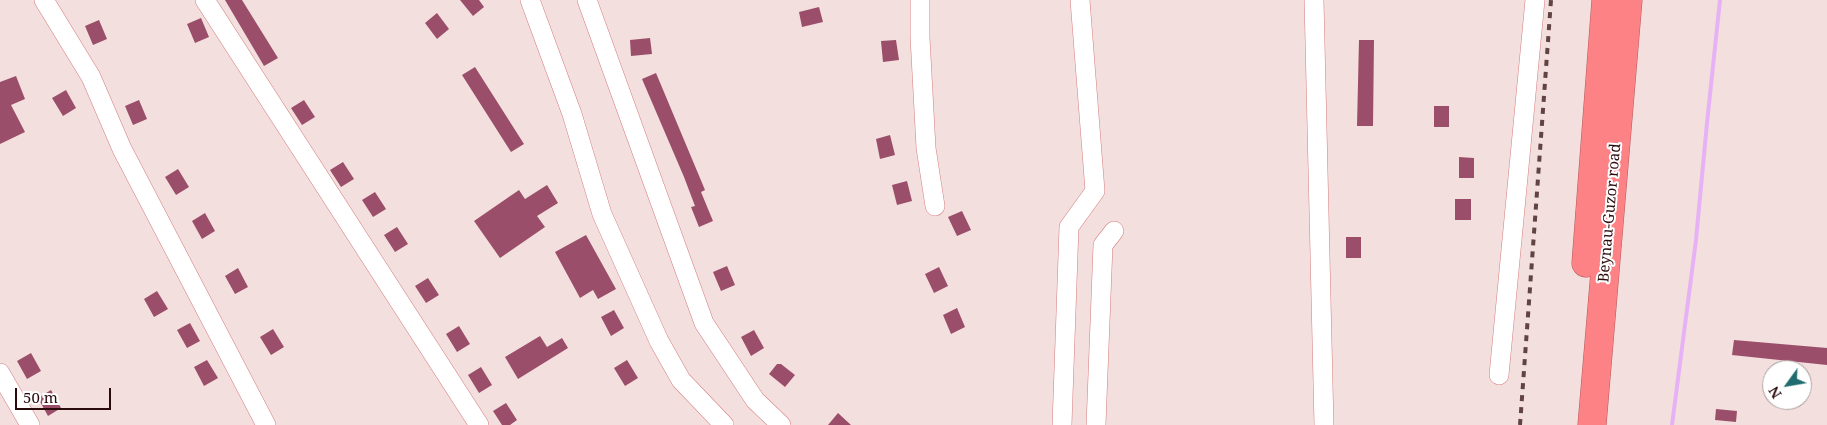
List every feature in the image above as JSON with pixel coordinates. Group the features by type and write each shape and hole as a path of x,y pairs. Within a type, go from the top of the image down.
{"highway":[{"name":"Beynau-Guzor road","path":"1574,425 1606,0"},
{"name":"Beynau-Guzor road","path":"1592,425 1628,0"}],"street":[{"path":"44,0 92,77 122,149 266,425"},
{"path":"205,0 479,425"},
{"path":"530,0 572,114 602,214 659,341 681,380 724,425"},
{"path":"587,0 704,323 755,400 781,425"},
{"path":"920,0 926,148 935,206"},
{"path":"1062,425 1069,226 1095,191 1080,0"},
{"path":"1314,0 1324,425"},
{"path":"1499,375 1535,0"},
{"path":"1096,425 1103,245 1114,231"},
{"path":"0,374 30,425"}],"building":[{"path":"225,0 242,0 278,58 264,66"},
{"path":"460,0 479,0 484,7 473,16"},
{"path":"819,7 823,22 802,27 799,12"},
{"path":"437,13 449,29 437,39 425,23"},
{"path":"201,18 209,37 195,43 187,24"},
{"path":"99,20 107,39 93,45 85,26"},
{"path":"650,38 652,54 631,56 630,40"},
{"path":"896,40 899,60 883,62 881,41"},
{"path":"1359,40 1374,40 1373,126 1357,126"},
{"path":"475,67 524,144 511,152 462,75"},
{"path":"656,73 705,190 701,192 713,221 699,227 691,207 695,206 684,177 642,79"},
{"path":"16,76 25,99 11,105 25,132 0,144 0,82"},
{"path":"66,90 76,108 63,116 52,98"},
{"path":"139,100 147,119 133,125 125,106"},
{"path":"304,100 315,117 302,125 291,108"},
{"path":"1434,106 1449,106 1449,127 1434,127"},
{"path":"890,135 895,155 880,159 876,139"},
{"path":"1459,157 1474,158 1474,178 1459,178"},
{"path":"343,162 354,179 341,187 330,170"},
{"path":"178,169 189,187 176,195 165,177"},
{"path":"907,181 912,201 897,205 892,185"},
{"path":"547,185 558,203 537,216 545,227 500,258 474,221 519,190 525,199"},
{"path":"375,192 386,209 373,217 362,200"},
{"path":"1455,199 1471,199 1471,220 1455,220"},
{"path":"962,211 971,230 957,236 948,217"},
{"path":"205,213 215,231 202,239 192,221"},
{"path":"397,227 408,244 395,252 384,235"},
{"path":"586,235 616,289 598,299 593,290 580,298 555,252"},
{"path":"1346,237 1361,237 1361,258 1346,258"},
{"path":"727,266 735,285 721,291 713,272"},
{"path":"939,267 948,286 934,293 925,274"},
{"path":"238,268 248,287 235,294 225,276"},
{"path":"428,278 439,295 426,303 415,286"},
{"path":"157,291 168,309 154,317 144,299"},
{"path":"957,308 965,327 951,334 943,315"},
{"path":"614,310 624,328 611,336 601,317"},
{"path":"190,323 200,341 187,348 177,330"},
{"path":"459,326 470,344 457,352 446,334"},
{"path":"273,329 284,347 271,355 260,337"},
{"path":"754,330 764,348 751,356 741,337"},
{"path":"540,336 547,347 562,338 568,348 518,379 505,357"},
{"path":"1734,340 1827,348 1827,365 1812,363 1812,360 1780,360 1732,355"},
{"path":"31,353 41,371 27,379 17,361"},
{"path":"207,360 218,378 204,386 194,367"},
{"path":"627,360 638,378 625,386 614,368"},
{"path":"777,364 781,364 795,375 785,387 769,374"},
{"path":"481,367 492,385 479,393 468,375"},
{"path":"51,390 61,408 48,416 38,398"},
{"path":"506,403 517,420 510,425 502,425 493,411"},
{"path":"1716,409 1737,411 1736,422 1715,420"},
{"path":"838,413 851,425 828,425"}],"waterway":[{"path":"1672,425 1696,240 1720,0"}],"railway":[{"path":"1520,425 1551,0"}]}
